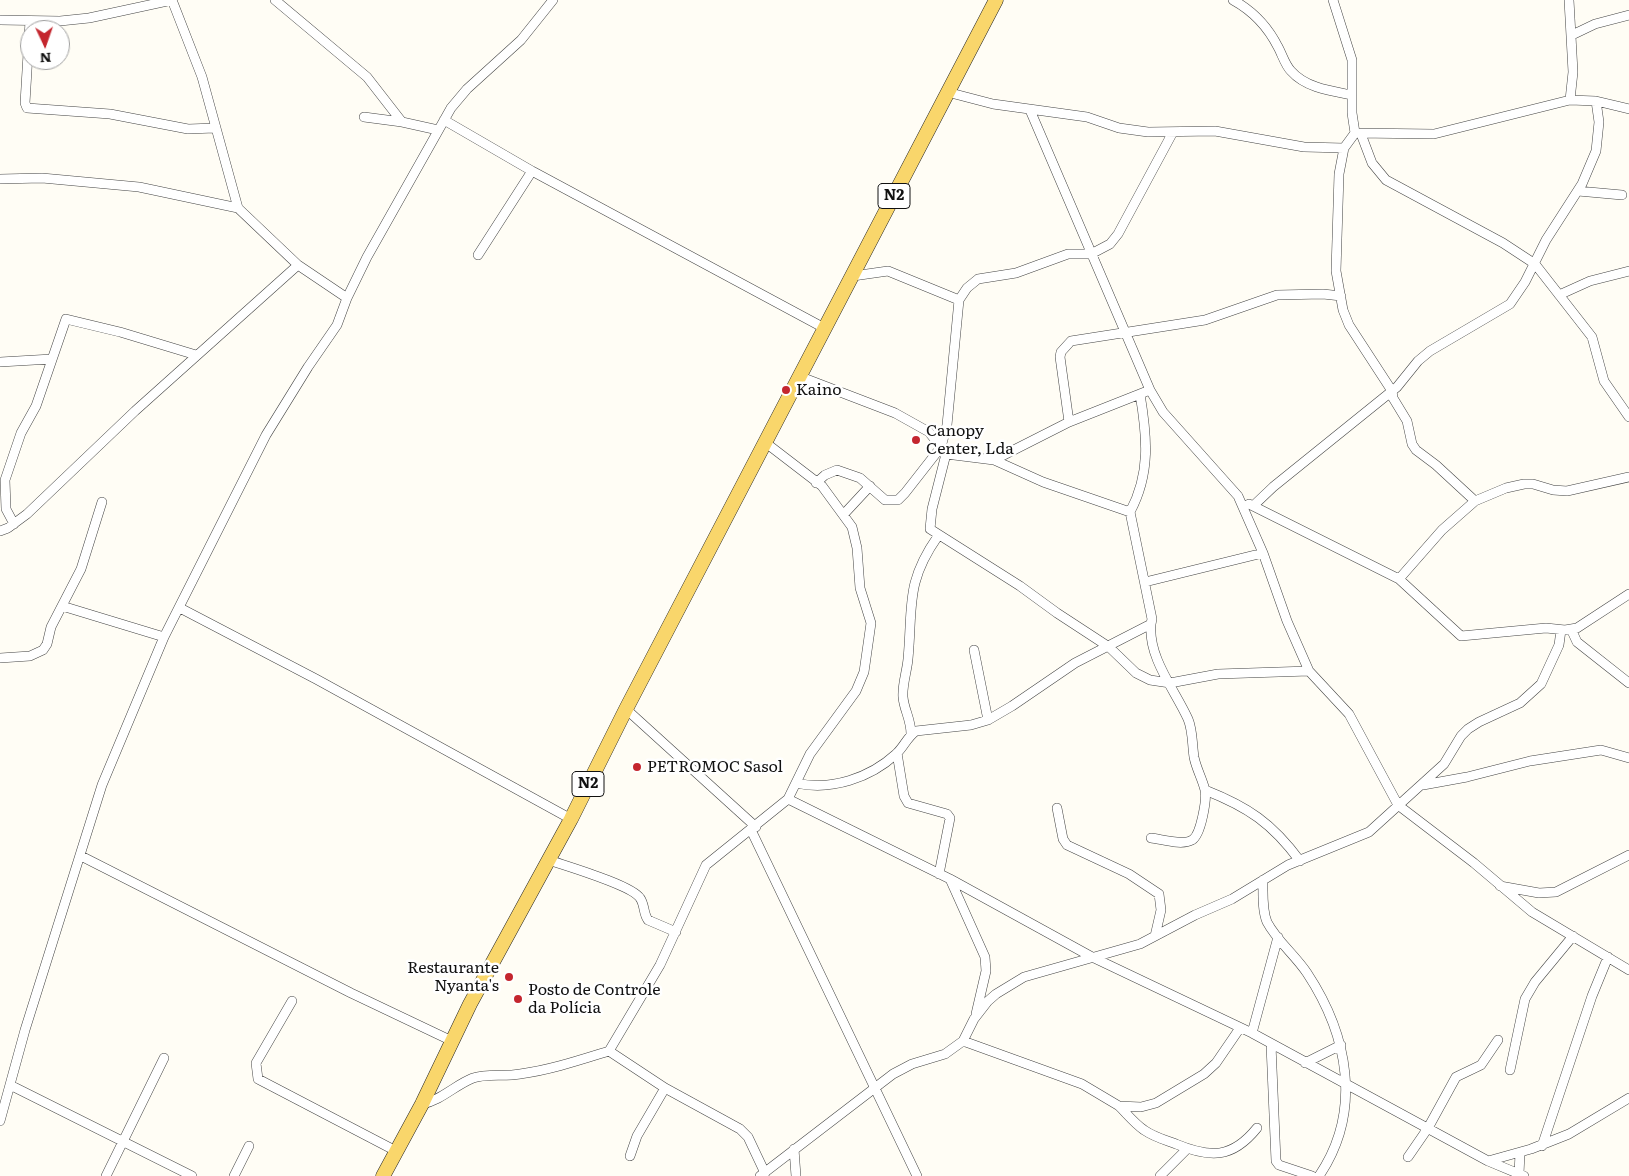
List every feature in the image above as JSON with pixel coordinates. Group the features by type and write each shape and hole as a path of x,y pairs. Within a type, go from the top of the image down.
{"main road":[{"name":"N2","path":"383,1176 422,1104 498,950 571,819 626,709 801,377 996,0"}],"street":[{"path":"50,20 89,18 172,0 198,63 238,208 298,265 347,298"},
{"path":"275,0 367,78 402,122"},
{"path":"0,1121 44,969 102,785 164,637 266,435 308,367 330,337 367,257 444,120 456,101 521,40 554,0"},
{"path":"1233,0 1244,6 1261,21 1275,40 1291,71 1314,87 1352,95"},
{"path":"1333,0 1352,60 1352,95 1358,133 1372,163 1386,180 1503,243 1535,264 1592,337 1604,381 1629,417"},
{"path":"1569,0 1573,72 1570,100"},
{"path":"1572,35 1595,24 1629,15"},
{"path":"0,20 20,21"},
{"path":"27,70 25,94 27,108 110,114 188,129 215,128"},
{"path":"947,92 993,104 1088,117 1119,128 1148,132 1215,131 1304,147 1344,148"},
{"path":"1475,501 1436,465 1416,450 1412,444 1407,421 1393,398 1392,391 1349,325 1341,296 1336,260 1339,235 1338,193 1344,148 1358,133 1434,134 1514,112 1570,100 1596,101 1629,109"},
{"path":"1253,506 1273,487 1392,391 1430,351 1510,304 1535,264 1546,240 1578,191 1596,151 1599,122 1596,101"},
{"path":"1030,110 1150,390 1163,412 1238,496 1253,506 1399,579 1414,591 1447,626 1461,636 1546,628 1566,630 1577,628 1629,594"},
{"path":"364,117 402,122 438,130"},
{"path":"444,120 532,171 826,329"},
{"path":"1173,132 1114,240 1092,254 1068,254 1016,272 978,280 967,288 959,300 947,425 930,528 938,536 1020,586 1057,614 1109,647 1136,673 1150,680 1170,683 1218,674 1309,672"},
{"path":"478,255 532,171"},
{"path":"0,180 42,178 131,186 238,208"},
{"path":"1578,191 1622,195"},
{"path":"0,531 14,524 196,355 298,265"},
{"path":"853,276 888,271 959,300"},
{"path":"1559,296 1590,281 1629,271"},
{"path":"1069,422 1061,352 1071,341 1205,320 1277,295 1323,294 1341,296"},
{"path":"14,524 6,509 5,480 21,433 36,406 64,321 70,318 196,355"},
{"path":"0,362 52,359"},
{"path":"801,377 895,413 929,432 943,450 994,460 1042,482 1130,512"},
{"path":"994,460 1069,422 1150,390"},
{"path":"1140,394 1146,450 1145,473 1138,496 1130,512 1152,619 1151,640 1155,655 1189,721 1194,759 1205,790 1198,834 1193,840 1176,841 1151,838"},
{"path":"422,1104 432,1102 472,1078 486,1075 523,1074 570,1063 610,1050 660,965 706,865 788,799 810,754 856,691 864,672 871,624 860,588 855,537 844,514 822,486 766,443"},
{"path":"816,483 825,475 837,470 860,478 885,500 898,500 943,450"},
{"path":"1399,579 1442,530 1475,501 1506,488 1524,484 1567,491 1629,477"},
{"path":"844,514 870,486"},
{"path":"1238,496 1264,553 1287,621 1309,672 1349,714 1398,805 1532,912 1629,970"},
{"path":"0,658 40,653 47,644 50,627 83,562 92,525 102,502"},
{"path":"911,734 911,720 903,695 908,661 912,591 923,561 938,536"},
{"path":"1145,582 1264,553"},
{"path":"62,606 164,637"},
{"path":"180,608 316,679 571,819"},
{"path":"796,783 808,786 840,784 869,771 897,753 911,734 925,729 972,725 988,720 1075,663 1151,624"},
{"path":"1566,630 1629,683"},
{"path":"610,1050 665,1088 740,1129 748,1137 763,1174 893,1074 912,1064 945,1054 963,1042 974,1020 996,994 1024,977 1140,944 1232,899 1300,861 1369,832 1444,764 1461,736 1468,729 1520,703 1541,684 1566,630"},
{"path":"974,650 988,720"},
{"path":"626,709 754,828 874,1087 918,1176"},
{"path":"1423,785 1467,778 1530,761 1601,750 1629,758"},
{"path":"897,753 904,796 908,803 947,814 950,818 939,874"},
{"path":"1205,790 1236,802 1264,820 1283,838 1300,861"},
{"path":"788,799 950,879 1092,957 1252,1033 1345,1086 1488,1161 1522,1175 1520,1153"},
{"path":"1057,808 1066,845 1129,874 1159,894 1161,910 1155,936"},
{"path":"1500,886 1539,893 1556,892 1629,855"},
{"path":"81,856 350,993 452,1042"},
{"path":"549,860 614,883 636,894 640,897 648,920 676,932"},
{"path":"950,879 986,964 974,1020"},
{"path":"1263,880 1267,921 1306,971 1318,992 1341,1045 1346,1103 1342,1128 1336,1147 1319,1176"},
{"path":"1510,1070 1525,999 1535,982 1573,936"},
{"path":"1252,1033 1278,937"},
{"path":"1542,1146 1592,996 1608,957"},
{"path":"292,1001 256,1063 255,1069 258,1080 396,1152"},
{"path":"1119,1106 1141,1107 1156,1103 1188,1085 1216,1063 1240,1028"},
{"path":"1408,1157 1428,1128 1456,1077 1480,1065 1498,1040"},
{"path":"963,1042 1082,1084 1119,1106 1142,1129 1151,1135 1187,1149 1211,1154 1238,1147 1257,1128"},
{"path":"1271,1045 1276,1161 1279,1165 1312,1176"},
{"path":"1305,1063 1341,1045"},
{"path":"106,1176 164,1058"},
{"path":"10,1085 192,1176"},
{"path":"630,1156 637,1136 665,1088"},
{"path":"1488,1161 1542,1146 1569,1134 1629,1098"},
{"path":"234,1176 249,1146"},
{"path":"794,1149 796,1176"},
{"path":"1160,1176 1187,1149"}],"place":[{"name":"Kaino","path":"786,390"},
{"name":"Canopy Center, Lda","path":"916,440"},
{"name":"PETROMOC Sasol","path":"637,767"},
{"name":"Restaurante Nyanta's","path":"509,977"},
{"name":"Posto de Controle da Polícia","path":"518,999"}]}
